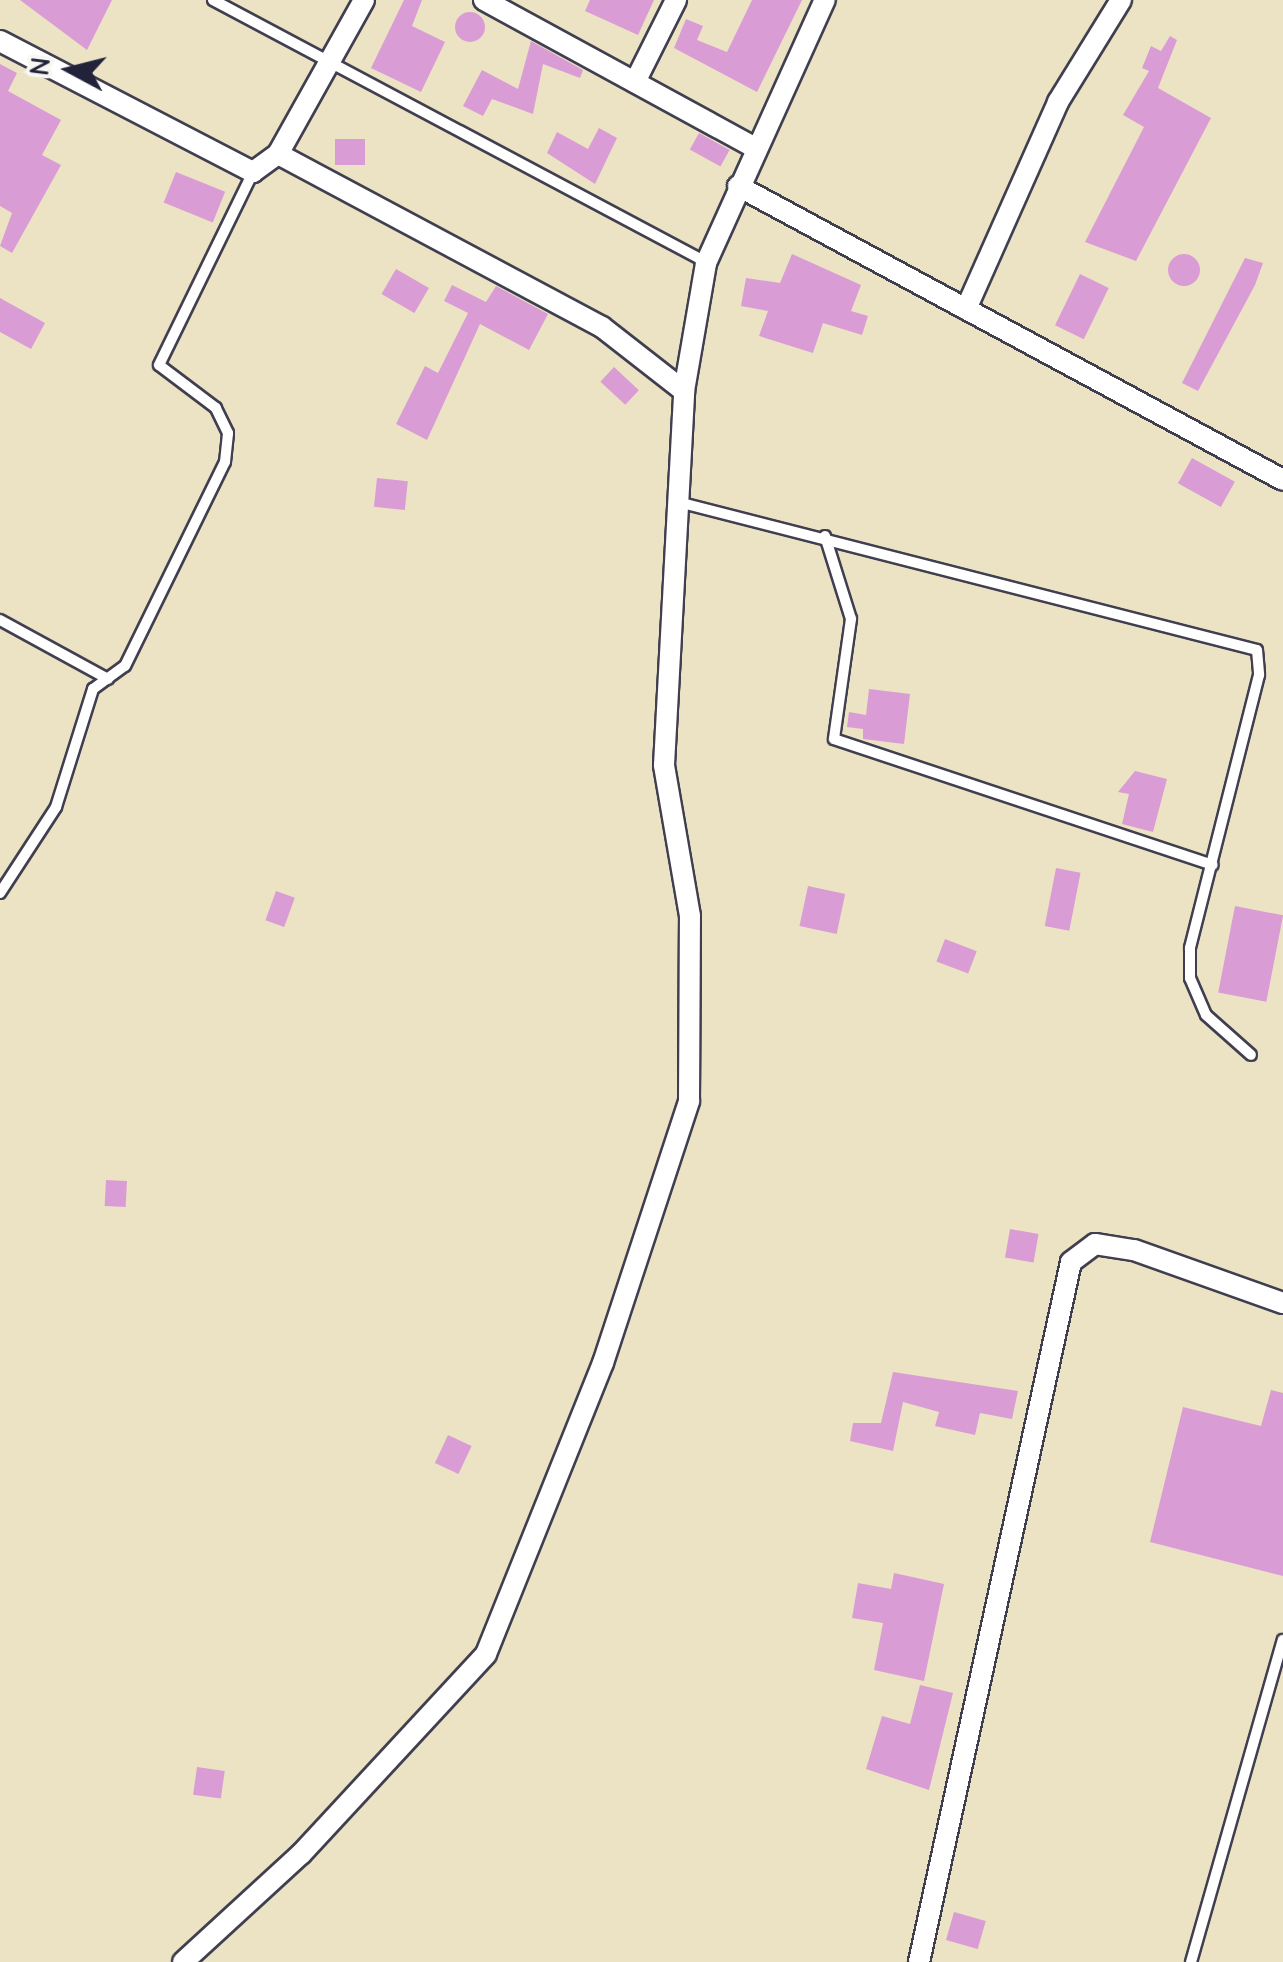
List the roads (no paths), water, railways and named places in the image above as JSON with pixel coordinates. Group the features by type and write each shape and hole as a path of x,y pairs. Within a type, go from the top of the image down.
{"street":[{"path":"0,40 253,172 278,154 324,61 364,0"},
{"path":"484,0 516,8 636,82 754,147"},
{"path":"636,82 676,0"},
{"path":"183,1962 301,1854 486,1654 603,1363 689,1101 690,916 664,766 682,502 684,391 706,262 754,147 825,0"},
{"path":"966,309 1058,102 1121,0"},
{"path":"278,154 602,327 684,391"},
{"path":"738,186 1283,480"},
{"path":"919,1962 1071,1262 1095,1244 1134,1250 1283,1303"}],"lane":[{"path":"213,0 706,262"},
{"path":"0,893 56,808 93,689 125,666 225,462 228,433 216,408 159,365 253,172"},
{"path":"682,502 1257,650 1190,978 1206,1015 1252,1055"},
{"path":"824,536 851,620 834,739 1213,866"},
{"path":"0,620 108,679"},
{"path":"1192,1962 1283,1640"}]}
